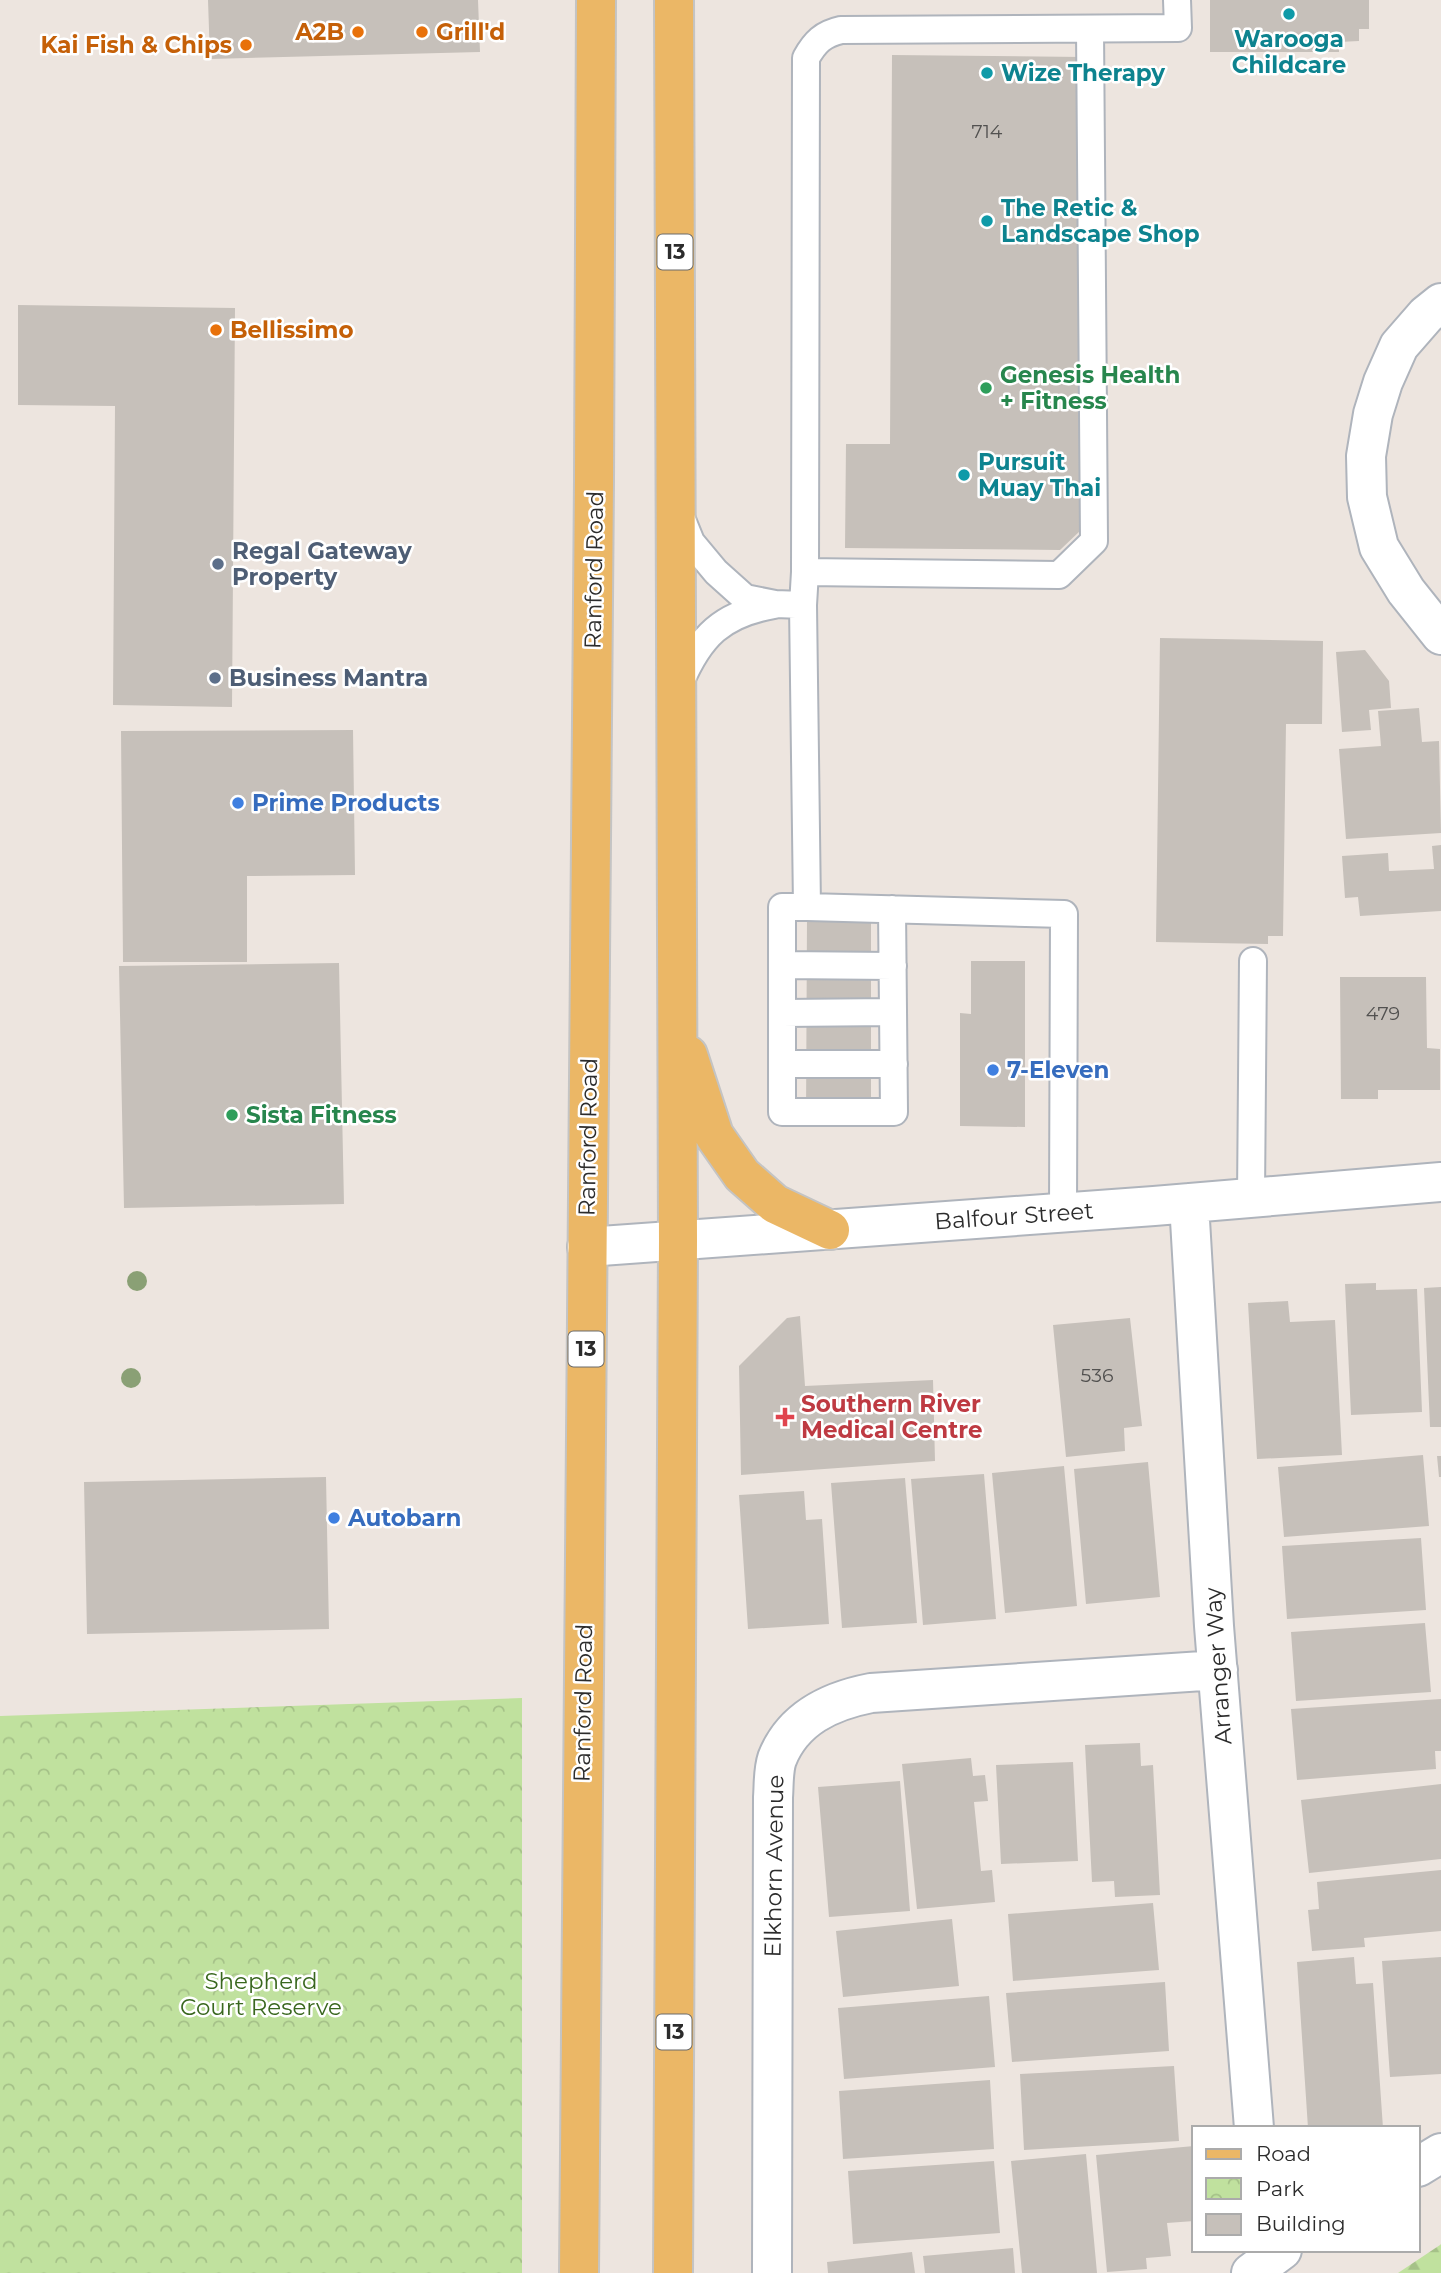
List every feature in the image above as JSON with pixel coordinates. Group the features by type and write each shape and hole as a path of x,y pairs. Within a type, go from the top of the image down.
{"main road":[{"name":"Ranford Road","path":"579,2273 596,0"},
{"name":"13","path":"673,2273 678,1241 674,0"},
{"path":"677,1020 714,1135 742,1175 775,1204 830,1230"}],"street":[{"path":"1441,303 1399,346 1373,414 1366,456 1367,497 1379,547 1406,592 1441,635"},
{"name":"Balfour Street","path":"587,1247 1063,1213 1441,1182"},
{"name":"Arranger Way","path":"1189,1203 1218,1670 1254,2126"},
{"name":"Elkhorn Avenue","path":"772,2273 772,1797 776,1762 786,1740 825,1706 871,1693 1218,1670"},
{"path":"1420,2166 1441,2152"},
{"path":"1251,2273 1279,2252"}],"lane":[{"path":"807,907 803,605 806,58 812,46 825,34 841,30 1178,28 1177,0"},
{"path":"805,572 1059,575 1094,541 1090,29"},
{"path":"676,504 691,542 716,572 746,598 775,604 803,605"},
{"path":"676,691 691,657 705,638 724,622 751,608 775,604"},
{"path":"892,909 894,1112 782,1112 782,907 892,909 1064,914 1063,1213"},
{"path":"1251,1197 1253,961"},
{"path":"782,965 893,966"},
{"path":"782,1013 893,1012"},
{"path":"782,1064 894,1063"}],"green space":[{"name":"Shepherd Court Reserve","path":"522,1698 522,2273 0,2273 0,1716"},
{"path":"1440,2245 1441,2273 1398,2273"}],"building":[{"path":"208,0 478,0 480,52 210,59"},
{"name":"Warooga Childcare","path":"1210,0 1369,0 1369,29 1359,29 1359,41 1339,42 1339,52 1210,52"},
{"path":"892,55 1083,57 1081,530 1060,550 845,548 846,444 890,444"},
{"path":"18,305 235,308 232,707 113,705 115,406 18,405"},
{"path":"1160,638 1323,641 1322,724 1286,724 1283,936 1268,936 1268,944 1156,942"},
{"path":"1365,650 1389,681 1391,708 1369,710 1371,730 1342,732 1336,652"},
{"path":"1419,708 1422,742 1439,741 1441,833 1346,839 1339,749 1381,746 1378,711"},
{"name":"Prime Products","path":"353,730 355,875 247,876 247,962 123,962 121,731"},
{"path":"1441,845 1441,911 1360,916 1358,897 1345,898 1342,856 1388,853 1389,871 1434,869 1432,846"},
{"path":"807,918 871,918 871,1120 806,1120"},
{"name":"7-Eleven","path":"971,961 1025,961 1025,1127 960,1126 960,1013 971,1014"},
{"name":"Sista Fitness","path":"339,963 344,1204 124,1208 119,966"},
{"path":"1340,977 1426,977 1427,1048 1440,1049 1440,1090 1378,1090 1378,1099 1341,1099"},
{"path":"1376,1283 1376,1290 1417,1289 1422,1412 1351,1415 1345,1284"},
{"path":"1441,1287 1441,1427 1430,1427 1424,1288"},
{"path":"1288,1301 1290,1322 1335,1320 1342,1455 1257,1459 1248,1303"},
{"path":"800,1316 805,1386 933,1380 935,1461 741,1475 739,1366 787,1318"},
{"path":"1130,1318 1142,1426 1124,1428 1125,1451 1066,1457 1053,1325"},
{"path":"1423,1455 1429,1526 1284,1537 1278,1467"},
{"path":"1437,1456 1441,1456 1441,1477 1439,1477"},
{"path":"1148,1462 1160,1597 1086,1604 1074,1469"},
{"path":"1064,1466 1077,1606 1005,1613 992,1473"},
{"path":"984,1474 996,1619 923,1625 911,1479"},
{"path":"326,1477 329,1629 87,1634 84,1482"},
{"path":"905,1478 917,1623 842,1628 831,1483"},
{"path":"804,1491 806,1520 822,1519 829,1624 748,1629 739,1495"},
{"path":"1421,1538 1426,1610 1287,1619 1282,1546"},
{"path":"1425,1623 1431,1692 1296,1701 1291,1632"},
{"path":"1441,1699 1441,1751 1435,1751 1436,1769 1297,1780 1291,1709"},
{"path":"1140,1743 1141,1766 1153,1765 1160,1895 1115,1897 1114,1881 1092,1882 1085,1745"},
{"path":"971,1758 973,1776 985,1775 988,1801 974,1802 981,1871 992,1870 995,1902 917,1909 902,1764"},
{"path":"1073,1762 1078,1861 1001,1864 996,1765"},
{"path":"900,1781 910,1911 829,1917 818,1787"},
{"path":"1441,1784 1441,1859 1309,1873 1301,1800"},
{"path":"1441,1870 1441,1931 1364,1938 1365,1947 1312,1951 1308,1910 1319,1909 1317,1882"},
{"path":"1153,1903 1159,1970 1013,1981 1008,1914"},
{"path":"952,1919 959,1986 843,1997 836,1931"},
{"path":"1354,1957 1356,1984 1373,1983 1383,2126 1308,2126 1297,1962"},
{"path":"1441,1957 1441,2074 1390,2077 1382,1961"},
{"path":"1165,1982 1169,2051 1012,2062 1006,1993"},
{"path":"989,1996 995,2067 844,2079 838,2008"},
{"path":"1174,2066 1179,2141 1024,2150 1020,2074"},
{"path":"990,2080 994,2149 843,2159 839,2091"},
{"path":"1192,2146 1192,2221 1167,2223 1171,2256 1146,2258 1147,2269 1107,2272 1096,2155"},
{"path":"1086,2154 1097,2273 1022,2273 1011,2161"},
{"path":"994,2161 1000,2233 853,2244 848,2171"},
{"path":"1013,2248 1015,2273 925,2273 923,2256"},
{"path":"912,2252 915,2273 828,2273 827,2262"}],"place":[{"name":"Warooga Childcare","path":"1289,14"},
{"name":"A2B","path":"358,32"},
{"name":"Grill'd","path":"422,32"},
{"name":"Kai Fish & Chips","path":"246,45"},
{"name":"Wize Therapy","path":"987,73"},
{"name":"The Retic & Landscape Shop","path":"987,221"},
{"name":"Bellissimo","path":"216,330"},
{"name":"Genesis Health + Fitness","path":"986,388"},
{"name":"Pursuit Muay Thai","path":"964,475"},
{"name":"Regal Gateway Property","path":"218,564"},
{"name":"Business Mantra","path":"215,678"},
{"name":"Prime Products","path":"238,803"},
{"name":"7-Eleven","path":"993,1070"},
{"name":"Sista Fitness","path":"232,1115"},
{"name":"Southern River Medical Centre","path":"785,1417"},
{"name":"Autobarn","path":"334,1518"}]}
